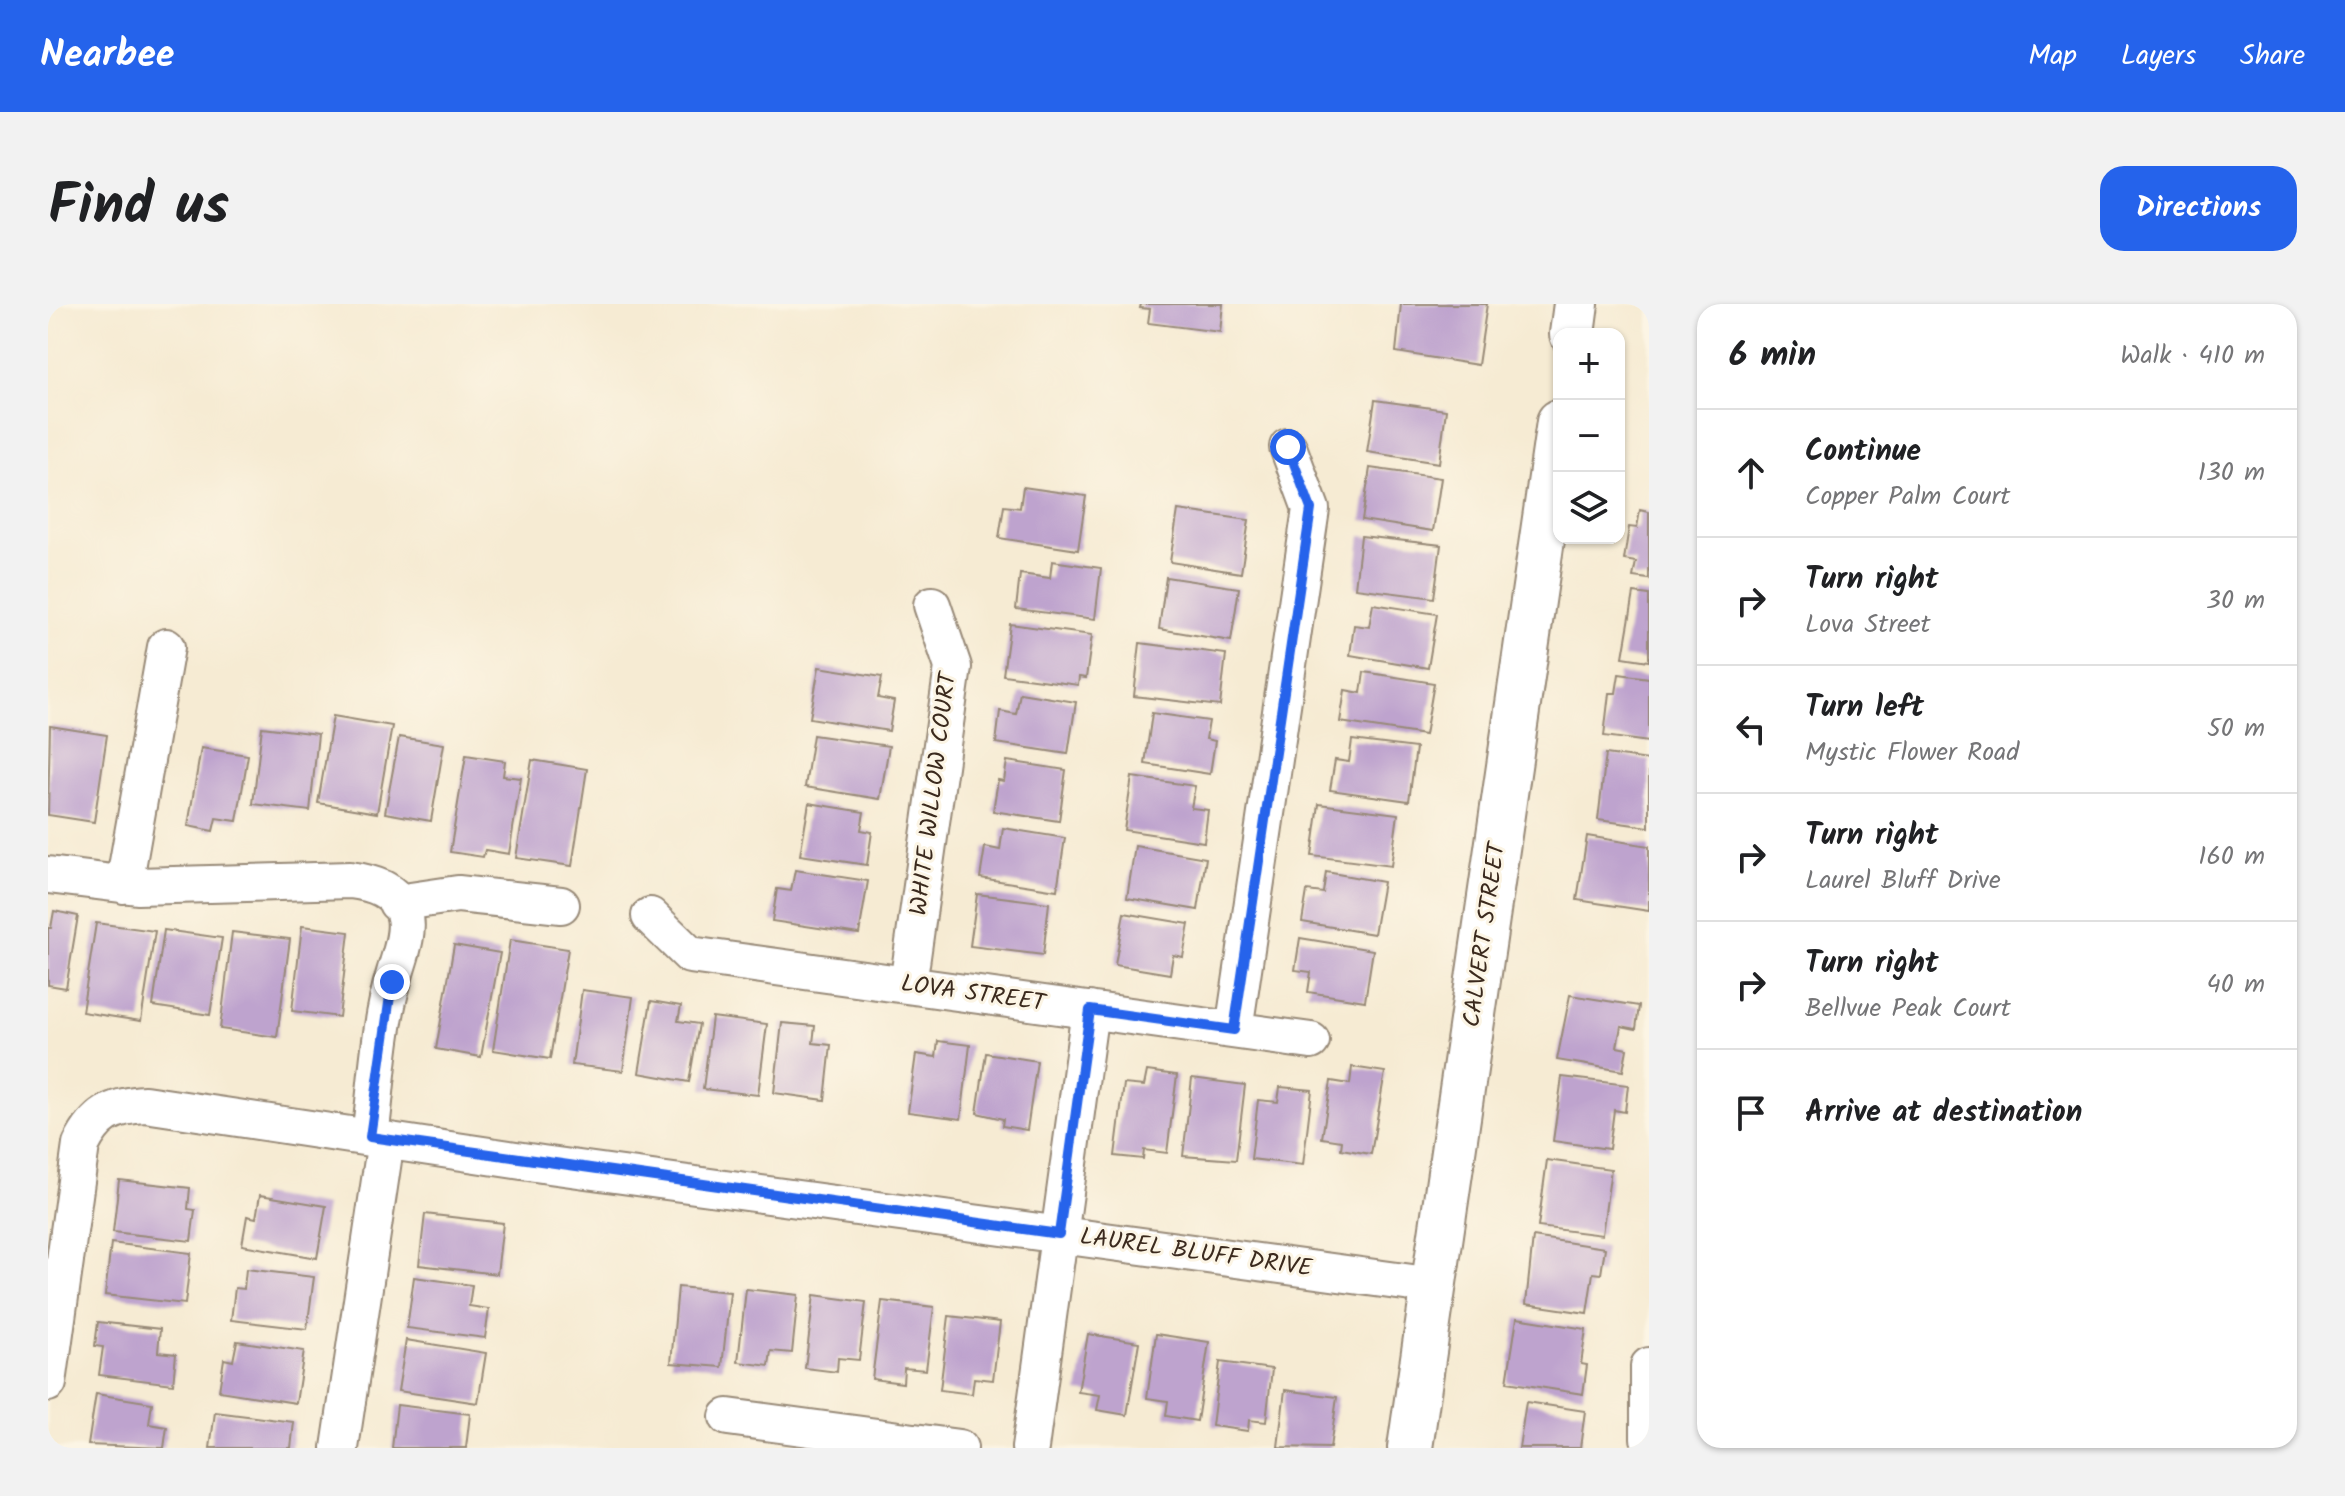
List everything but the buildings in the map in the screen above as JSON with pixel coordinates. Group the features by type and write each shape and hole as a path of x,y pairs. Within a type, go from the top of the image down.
{"street":[{"path":"1573,328 1576,304"},
{"path":"1234,1030 1311,509 1288,447"},
{"name":"CALVERT STREET","path":"1410,1448 1553,463"},
{"name":"WHITE WILLOW COURT","path":"908,985 953,667 932,605"},
{"path":"124,885 166,647"},
{"path":"48,875 124,885 189,887 350,880 381,887 404,913 405,935 392,982 378,1139 340,1448"},
{"path":"397,903 458,894 561,905"},
{"name":"LOVA STREET","path":"650,916 690,955 1311,1041"},
{"path":"1030,1448 1090,1010"},
{"name":"LAUREL BLUFF DRIVE","path":"48,1383 76,1167 90,1126 104,1112 123,1105 145,1104 1434,1286"},
{"path":"1649,1366 1649,1438"},
{"path":"728,1417 845,1440 959,1448"}],"route":[{"path":"392,982 370,1137 542,1164 1059,1234 1090,1010 1234,1030 1311,509 1288,447"}]}
